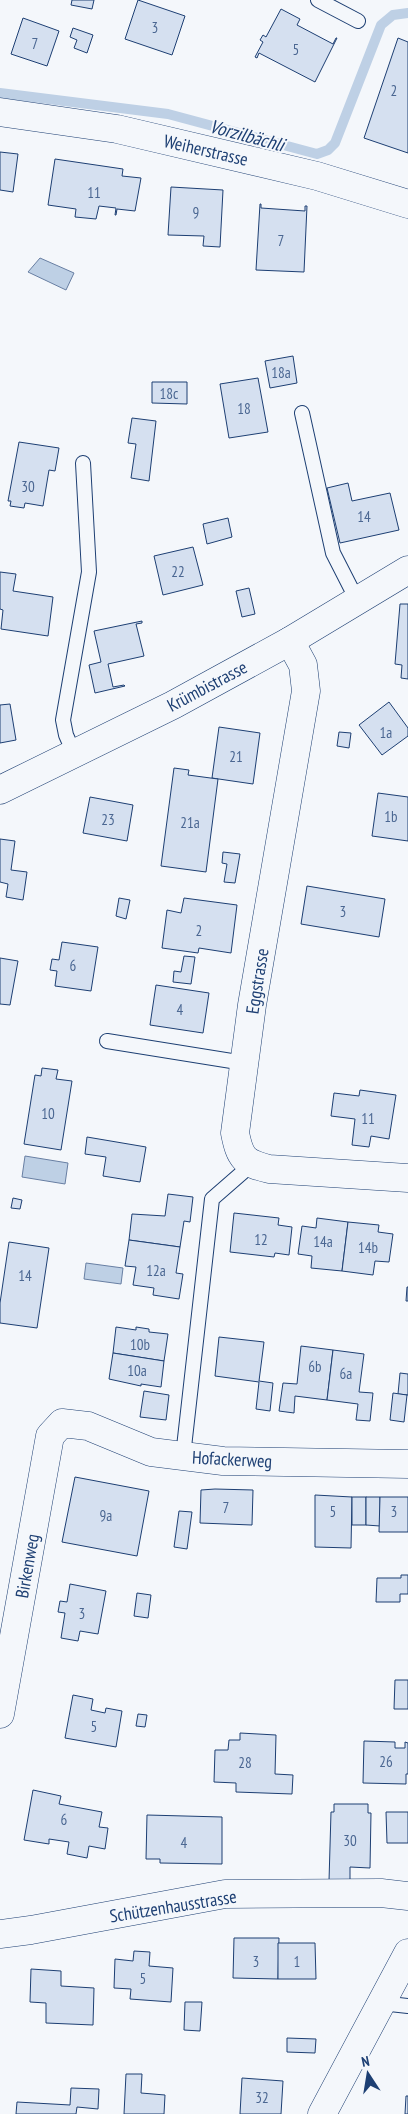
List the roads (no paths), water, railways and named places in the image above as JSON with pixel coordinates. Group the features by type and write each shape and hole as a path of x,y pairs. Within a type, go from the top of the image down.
{"street":[{"name":"Weiherstrasse","path":"0,112 126,132 317,176 408,204"},
{"name":"Krümbistrasse","path":"0,790 173,705 290,641 408,570"},
{"name":"Eggstrasse","path":"251,1165 239,1152 235,1133 252,1005 306,691 303,665 290,641"},
{"path":"251,1165 269,1169 408,1178"},
{"name":"Hofackerweg","path":"62,1423 88,1426 151,1452 223,1461 408,1464"},
{"name":"Birkenweg","path":"0,1714 50,1436 62,1423"},
{"name":"Schützenhausstrasse","path":"0,1934 225,1894 381,1893 408,1896"},
{"path":"322,2114 408,1953"}],"lane":[{"path":"318,0 358,21"},
{"path":"302,413 333,553 357,600"},
{"path":"74,753 66,735 63,720 89,572 83,463"},
{"path":"107,1041 244,1063"},
{"path":"183,1456 212,1199 251,1165"},
{"path":"381,2003 408,2006"}],"water":[{"path":"40,258 74,273 66,290 28,272"},
{"path":"25,1156 68,1163 65,1184 22,1177"},
{"path":"86,1263 123,1268 121,1284 84,1279"}],"waterway":[{"name":"Vorzilbächli","path":"0,93 168,114 317,154 328,150 335,143 381,25 393,15 408,13"}]}
